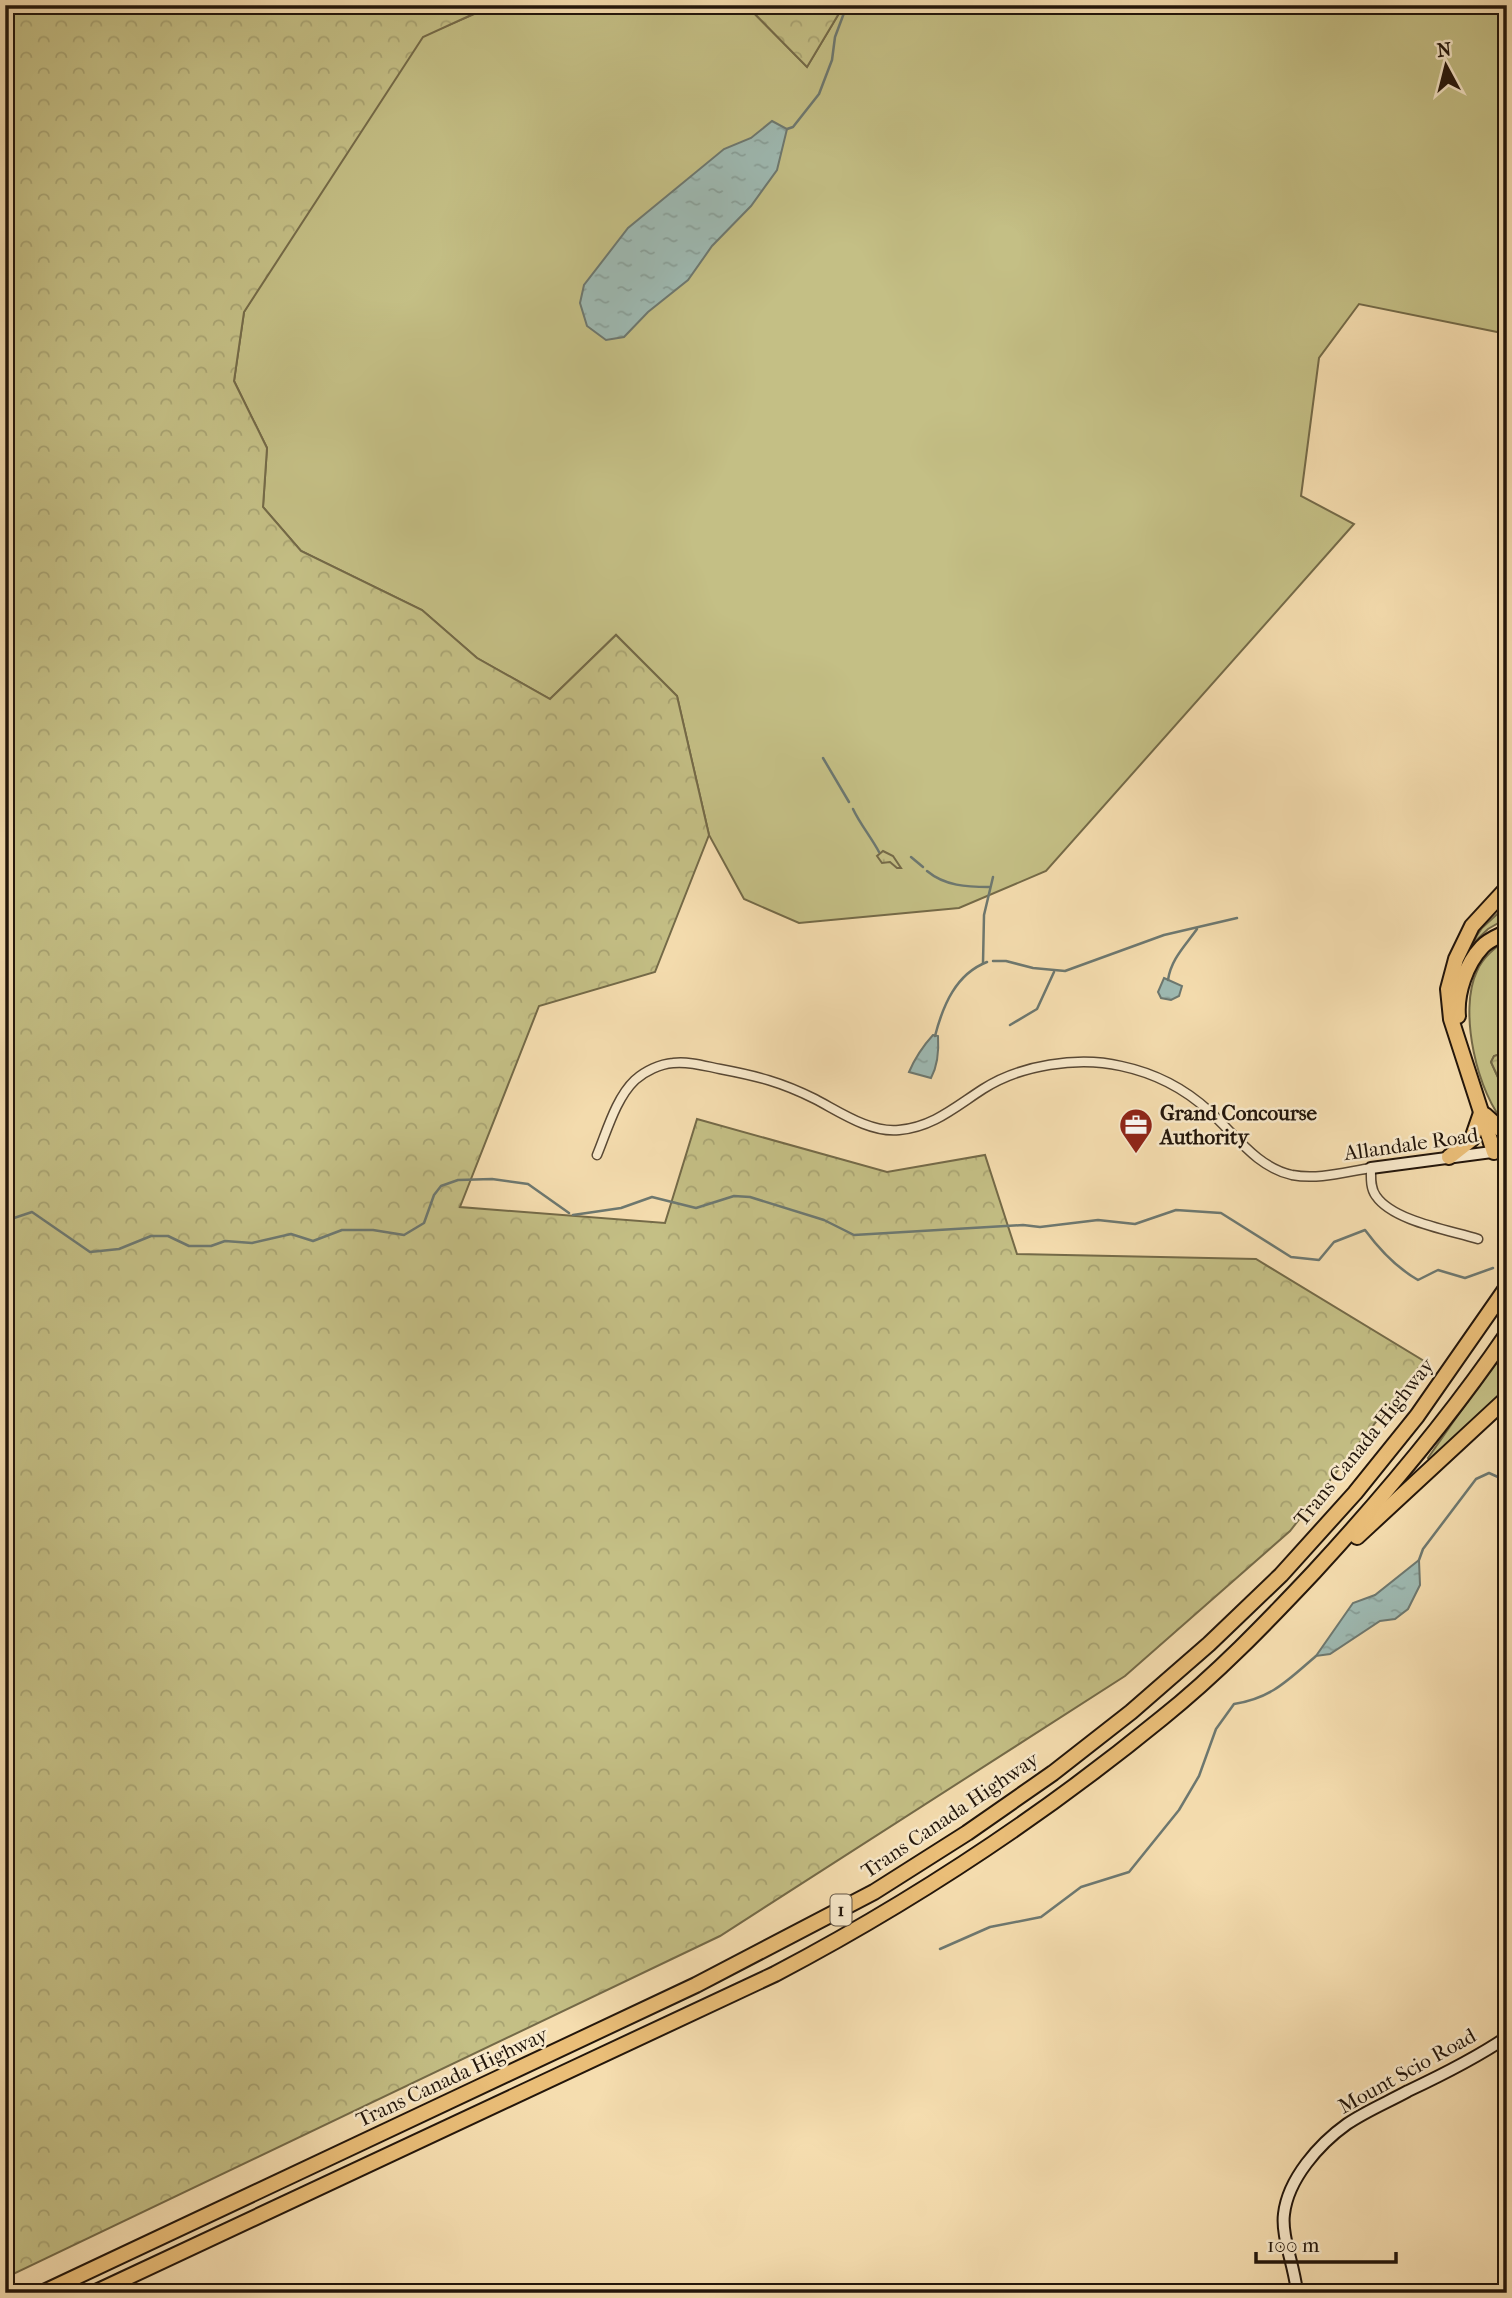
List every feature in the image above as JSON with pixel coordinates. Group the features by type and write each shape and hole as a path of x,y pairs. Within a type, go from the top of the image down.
{"highway":[{"path":"1500,1151 1482,1111 1460,1049 1451,1020 1448,989 1450,976 1472,926 1507,888"},
{"path":"1460,1049 1457,1005 1467,968 1483,945 1507,932"},
{"path":"1482,1111 1507,1135"},
{"path":"1449,1157 1472,1139 1482,1111"},
{"name":"Trans Canada Highway","path":"42,2293 696,1985 874,1892 967,1833 1054,1773 1132,1712 1281,1575 1355,1493 1417,1416 1507,1287"},
{"name":"Trans Canada Highway","path":"93,2293 702,2009 854,1933 1010,1834 1164,1717 1277,1612 1419,1454 1507,1334"},
{"path":"1277,1612 1507,1398"}],"street":[{"name":"Allandale Road","path":"597,1155 627,1089 637,1078 653,1068 673,1063 696,1064 762,1076 784,1084 866,1125 896,1131 934,1122 984,1088 1007,1077 1040,1068 1097,1062 1163,1079 1189,1094 1247,1150 1282,1172 1316,1177 1500,1151"},
{"path":"1371,1168 1372,1188 1386,1206 1400,1215 1478,1238"},
{"name":"Mount Scio Road","path":"1297,2293 1296,2277 1283,2225 1292,2186 1303,2169 1322,2146 1347,2124 1458,2067 1507,2037"}],"green space":[{"path":"5,5 493,5 423,37 244,312 234,381 267,448 263,507 301,551 422,610 477,658 550,699 616,635 677,696 709,835 655,972 539,1006 460,1207 665,1223 697,1119 887,1172 985,1155 1017,1254 1256,1259 1424,1361 1290,1531 1125,1676 720,1936 5,2278"},
{"path":"495,5 746,5 807,67 844,5 1507,5 1507,334 1359,304 1319,358 1301,496 1354,524 1046,871 959,908 799,923 744,899 709,835 677,696 616,635 550,699 477,658 422,610 301,551 263,507 267,448 234,381 244,312 364,111 423,36"},
{"path":"746,5 844,5 807,67"},
{"path":"883,851 893,856 901,868 890,862 882,863 877,856"},
{"path":"1507,905 1507,918 1488,929 1470,946 1482,928"},
{"path":"1507,939 1507,1052 1494,1056 1491,1062 1507,1097 1507,1126 1496,1112 1479,1074 1470,1029 1469,1007 1477,971 1490,953"},
{"path":"1507,1052 1507,1097 1491,1062 1494,1056"},
{"path":"1507,1345 1507,1390 1430,1461 1428,1458"}],"water":[{"path":"772,121 787,129 777,170 751,206 712,246 688,280 648,312 624,337 606,340 587,326 580,303 584,285 628,228 724,149 751,138"},
{"path":"1164,978 1182,986 1179,996 1171,1000 1161,998 1158,992"},
{"path":"933,1035 938,1036 938,1052 931,1078 909,1072 920,1052"},
{"path":"1419,1560 1420,1585 1408,1609 1395,1619 1380,1621 1330,1654 1316,1656 1353,1603 1375,1595"}],"waterway":[{"path":"787,129 793,127 819,94 832,60 835,37 847,5"},
{"path":"823,758 849,802"},
{"path":"853,809 879,852"},
{"path":"911,857 923,867"},
{"path":"927,871 949,883 989,887"},
{"path":"983,963 984,915 993,877"},
{"path":"993,961 1065,971 1164,935 1237,918"},
{"path":"1168,980 1175,959 1197,929"},
{"path":"935,1036 952,992 967,974 987,962"},
{"path":"1010,1025 1037,1009 1054,972"},
{"path":"5,1221 32,1212 90,1252 119,1249 151,1236 168,1236 189,1246 211,1246 225,1241 252,1243 291,1234 313,1241 342,1230 373,1230 404,1235 424,1223 434,1195 441,1186 458,1180 492,1179 528,1184 569,1213"},
{"path":"573,1215 621,1208 652,1197 696,1208 734,1196 750,1197 824,1220 854,1235 1023,1225 1040,1227 1098,1220 1135,1224 1176,1210 1221,1213 1291,1257 1319,1260 1334,1242 1365,1230 1389,1258 1418,1280 1438,1270 1465,1278 1493,1268"},
{"path":"1419,1560 1423,1549 1476,1479 1489,1473 1507,1481"},
{"path":"940,1949 990,1927 1041,1917 1081,1887 1129,1872 1179,1810 1199,1776 1216,1729 1234,1704 1269,1693 1316,1656"}],"place":[{"name":"Grand Concourse Authority","path":"1136,1155"}]}
